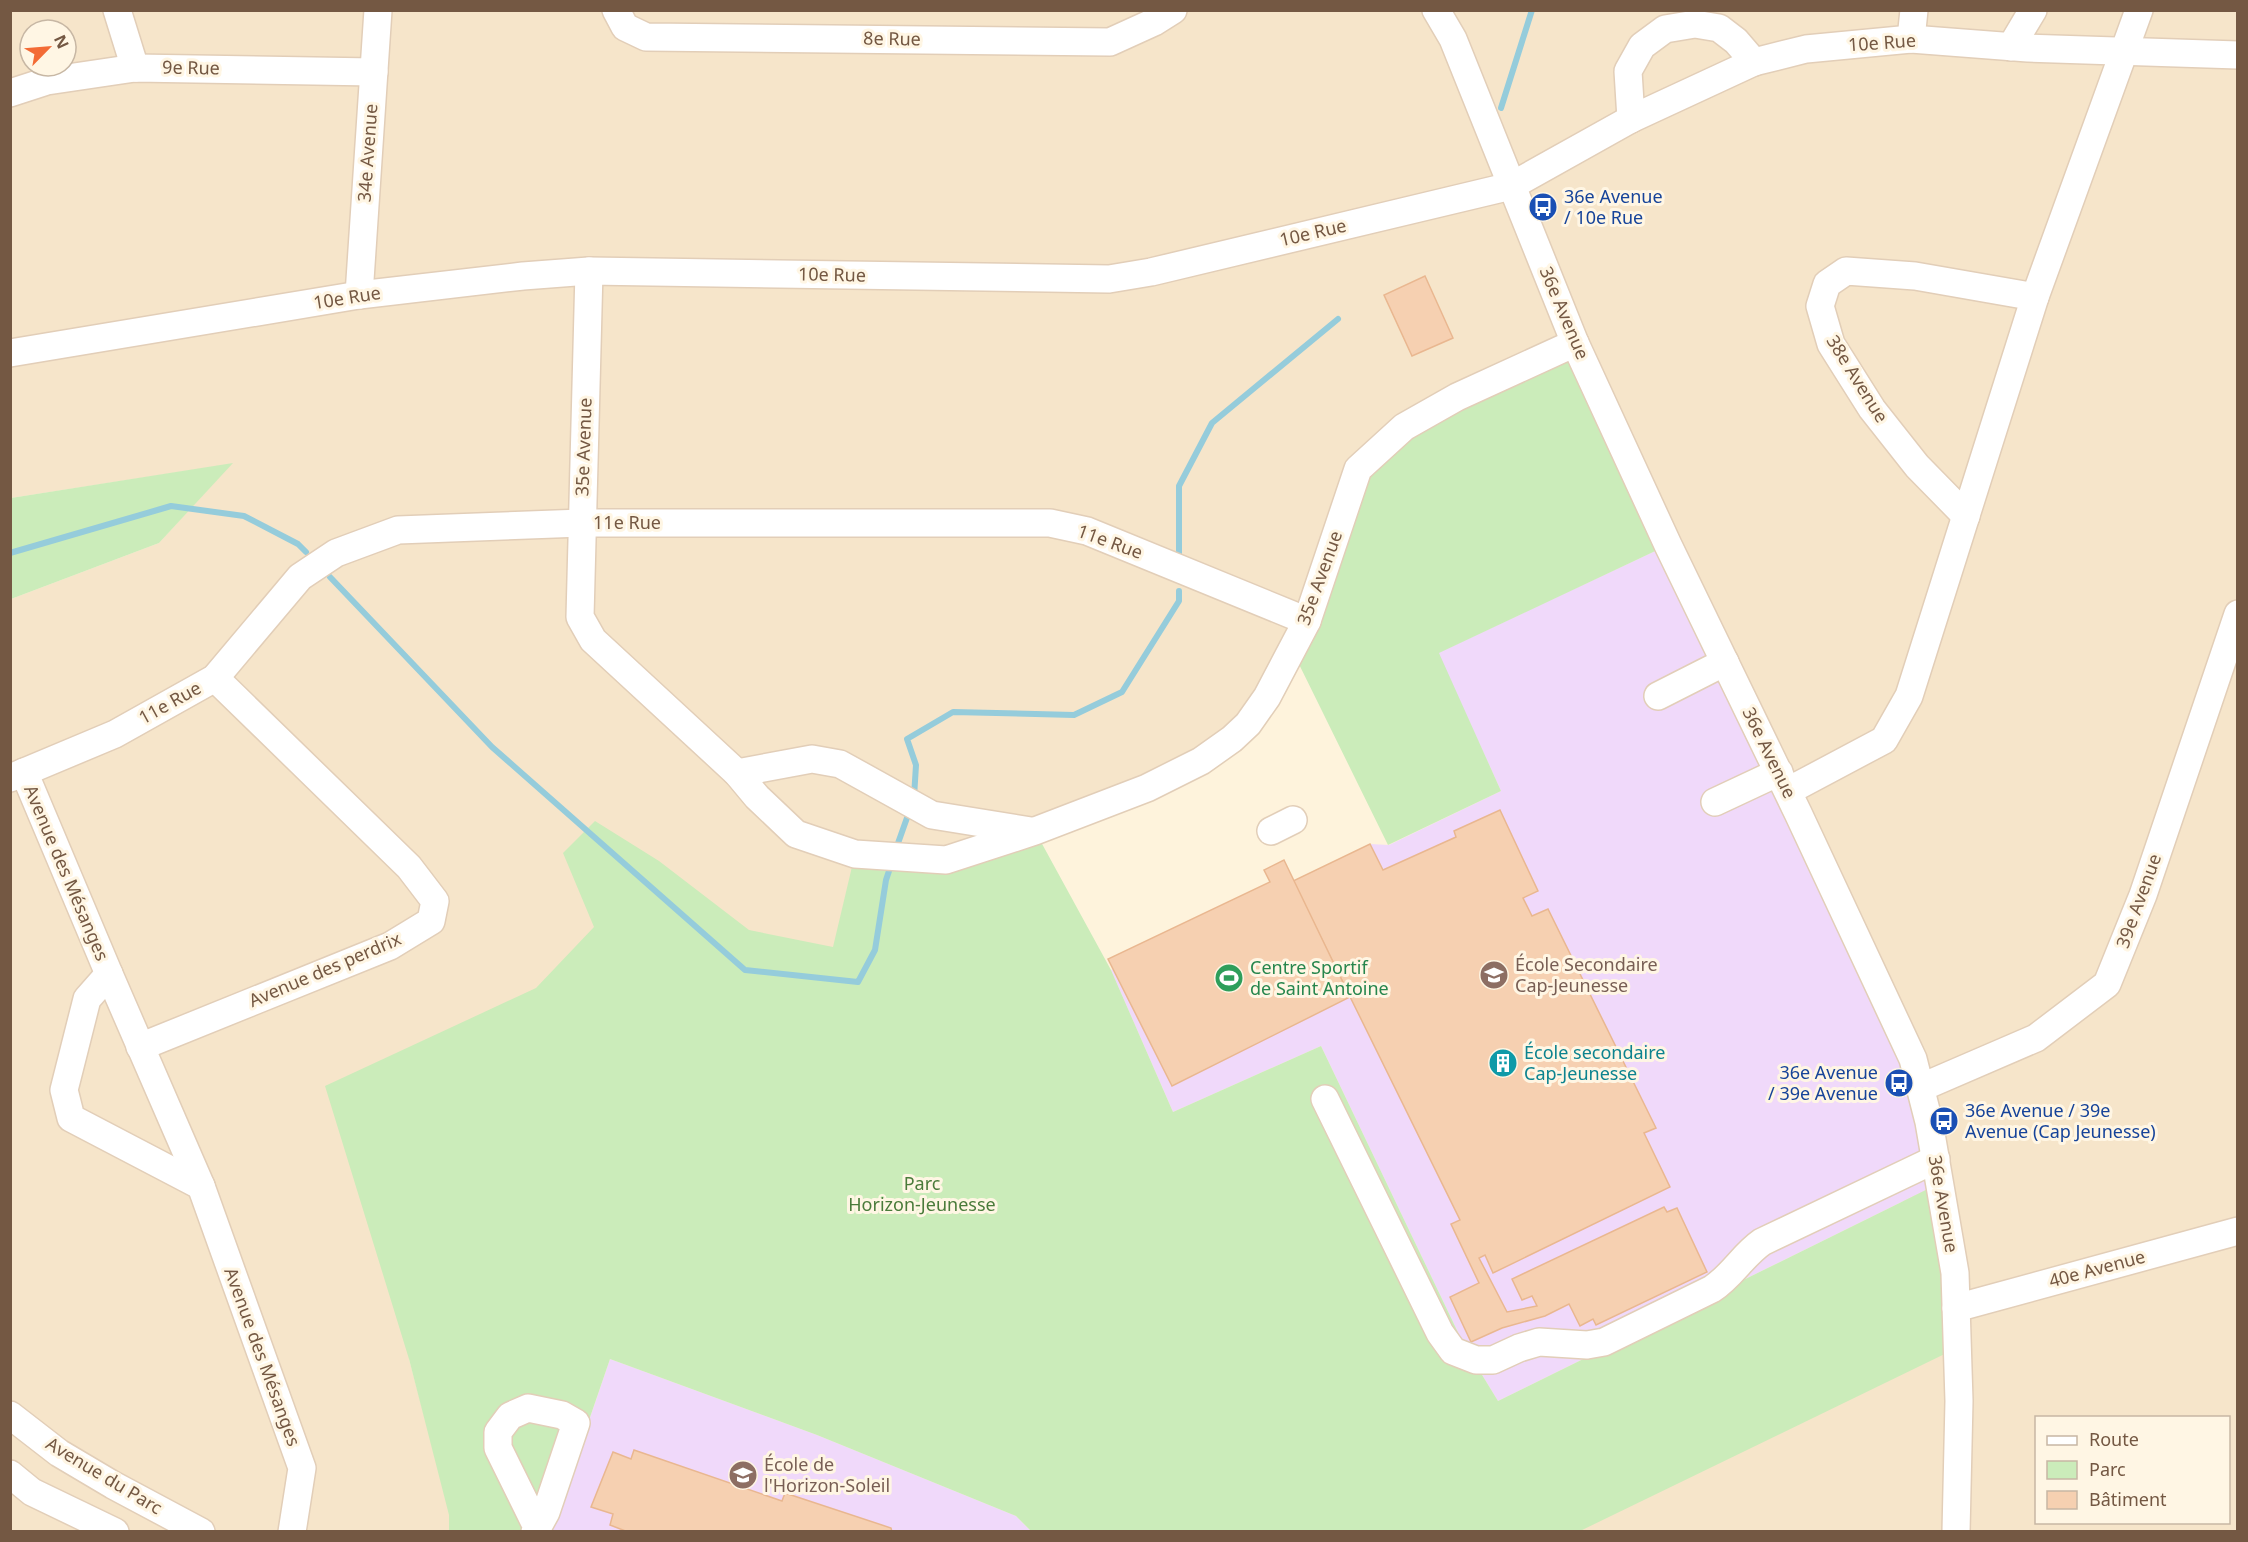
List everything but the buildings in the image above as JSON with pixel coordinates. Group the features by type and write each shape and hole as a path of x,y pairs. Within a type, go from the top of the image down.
{"street":[{"path":"117,10 135,68"},
{"name":"34e Avenue","path":"359,296 378,10"},
{"name":"8e Rue","path":"616,10 625,27 646,37 1110,42 1154,22 1173,10"},
{"name":"36e Avenue","path":"1436,10 1453,39 1575,343 1908,1049 1920,1088 1936,1159 1955,1273 1959,1401 1956,1532"},
{"path":"1911,39 1914,10"},
{"path":"2011,47 2033,10"},
{"path":"1715,802 1783,782 1884,740 1909,696 2036,297 2139,10"},
{"path":"1631,119 1628,71 1642,46 1665,29 1695,24 1719,28 1736,41 1754,62"},
{"name":"10e Rue","path":"10,353 359,296 523,276 589,271 1109,279 1163,269 1511,186 1631,119 1754,62 1806,50 1911,39 2011,47 2238,55"},
{"name":"9e Rue","path":"10,93 48,81 135,68 374,72"},
{"name":"35e Avenue","path":"589,271 580,617 593,640 737,773 757,797 796,834 855,854 946,860 1035,831 1147,788 1201,761 1232,739 1248,724 1267,697 1307,621 1358,469 1404,426 1457,397 1575,343"},
{"name":"38e Avenue","path":"1966,516 1917,466 1872,409 1831,344 1820,306 1827,284 1846,271 1915,276 2036,297"},
{"name":"11e Rue","path":"17,775 115,734 214,678 300,577 336,553 398,530 582,523 1050,523 1087,531 1307,621"},
{"name":"39e Avenue","path":"1920,1088 2036,1038 2108,984 2143,895 2238,614"},
{"path":"1658,696 1725,662"},
{"name":"Avenue des perdrix","path":"140,1047 390,946 431,921 435,901 409,867 214,678"},
{"name":"35e Avenue","path":"737,773 812,759 840,764 932,815 1035,831"},
{"name":"Avenue des Mésanges","path":"17,775 201,1186 302,1468 292,1532"},
{"name":"Avenue des Mésanges","path":"108,974 87,999 63,1090 71,1118 201,1186"},
{"path":"1325,1099 1440,1333 1453,1351 1476,1360 1493,1360 1539,1342 1587,1345 1604,1342 1713,1289 1726,1280 1752,1249 1762,1242 1936,1159"},
{"name":"40e Avenue","path":"1956,1308 2238,1231"},
{"name":"Avenue du Parc","path":"10,1415 59,1452 113,1485 201,1532"},
{"path":"10,1474 32,1492 115,1532"}],"shaded area":[{"path":"11,11 2237,11 2237,1531 1572,1531 1955,1341 1584,353 1404,427 1248,724 1035,831 836,955 409,1359 455,1531 11,1531 11,599 159,543 231,464 11,498"},
{"name":"École Secondaire Cap-Jeunesse","path":"1668,545 1877,980 1940,1183 1498,1401 1465,1347 1321,1046 1173,1112 1111,970 1370,844 1389,845 1501,791 1438,653"},
{"name":"École de l'Horizon-Soleil","path":"610,1359 817,1435 1016,1516 1031,1531 551,1532"}],"green space":[{"path":"1575,343 1668,545 1439,653 1501,791 1388,845 1291,648 1358,469"},
{"path":"233,463 159,543 11,599 11,498"},
{"name":"Parc Horizon-Jeunesse","path":"595,821 659,861 749,930 833,947 855,854 946,860 1035,831 1111,970 1173,1112 1321,1046 1465,1347 1498,1401 1940,1183 1957,1348 1578,1532 1031,1531 1016,1516 817,1435 610,1359 551,1531 449,1531 449,1515 409,1359 325,1086 536,988 594,927 563,853"}],"waterway":[{"path":"1501,108 1532,10"},
{"path":"1179,555 1179,486 1212,423 1338,319"},
{"path":"10,553 171,506 244,516 298,544 306,552"},
{"path":"330,577 492,747 745,970 858,982 875,950 890,868"},
{"path":"914,797 916,765 907,739 953,712 1074,715 1122,692 1179,601 1179,591"},
{"path":"897,846 908,815"}],"place":[{"name":"36e Avenue / 10e Rue","path":"1543,207"},
{"name":"École Secondaire Cap-Jeunesse","path":"1494,975"},
{"name":"Centre Sportif de Saint Antoine","path":"1229,978"},
{"name":"École secondaire Cap-Jeunesse","path":"1503,1063"},
{"name":"36e Avenue / 39e Avenue","path":"1899,1083"},
{"name":"36e Avenue / 39e Avenue (Cap Jeunesse)","path":"1944,1121"},
{"name":"École de l'Horizon-Soleil","path":"743,1475"}]}
